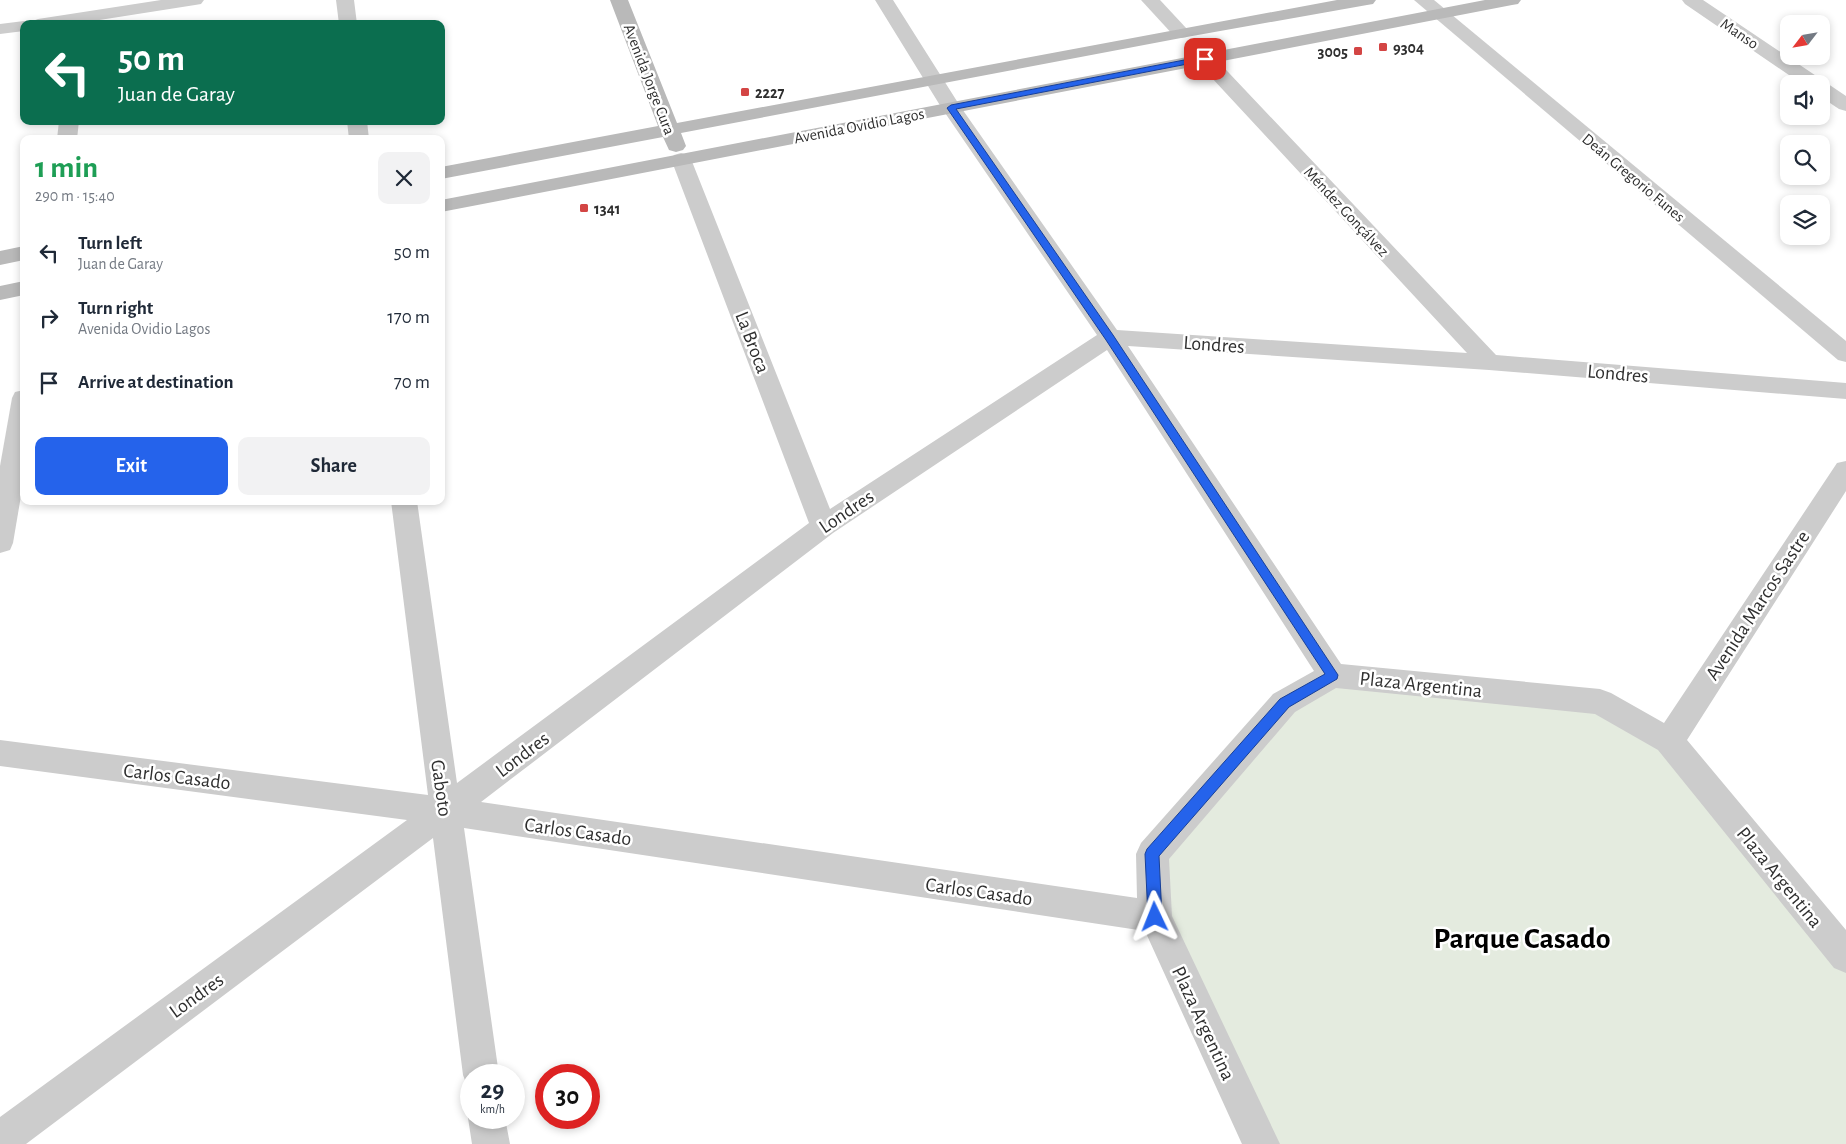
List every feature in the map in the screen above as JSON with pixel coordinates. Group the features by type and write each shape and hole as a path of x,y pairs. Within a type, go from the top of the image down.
{"main road":[{"name":"Avenida Jorge Cura","path":"619,0 681,159"},
{"name":"Avenida Ovidio Lagos","path":"445,171 669,128 1366,0"},
{"name":"Avenida Ovidio Lagos","path":"445,205 1512,0"},
{"path":"0,258 20,254"},
{"path":"0,293 20,289"}],"street":[{"path":"56,20 87,13 195,0"},
{"path":"345,0 348,20"},
{"path":"884,0 951,108 1110,337 1332,675"},
{"path":"1150,0 1181,33"},
{"name":"Deán Gregorio Funes","path":"1423,0 1846,354"},
{"name":"Manso","path":"1691,0 1802,75"},
{"path":"0,29 20,26"},
{"name":"Méndez Gonçálvez","path":"1205,59 1489,362"},
{"path":"1830,94 1846,105"},
{"name":"La Broca","path":"681,159 824,526"},
{"name":"Londres","path":"0,1140 445,811 824,526 1110,337 1489,362 1846,391"},
{"path":"0,543 20,422"},
{"name":"Avenida Marcos Sastre","path":"1669,741 1846,470"},
{"name":"Gaboto","path":"405,505 480,1064"},
{"name":"Plaza Argentina","path":"1261,1144 1155,917 1152,854 1284,703 1332,675 1600,702 1669,741 1846,956"},
{"name":"Carlos Casado","path":"0,753 445,811 1155,917"},
{"path":"489,1129 491,1144"}],"shaded area":[{"path":"1332,675 1600,702 1669,741 1846,956 1846,1144 1261,1144 1155,917 1152,854 1284,703"}],"place":[{"name":"9304","path":"1383,47"},
{"name":"3005","path":"1358,51"},
{"name":"2227","path":"745,92"},
{"name":"1341","path":"584,208"}],"district":[{"name":"Parque Casado","path":"1522,938"}],"route":[{"path":"1155,917 1152,854 1284,703 1332,675 1110,337 951,108 1205,59"}]}
